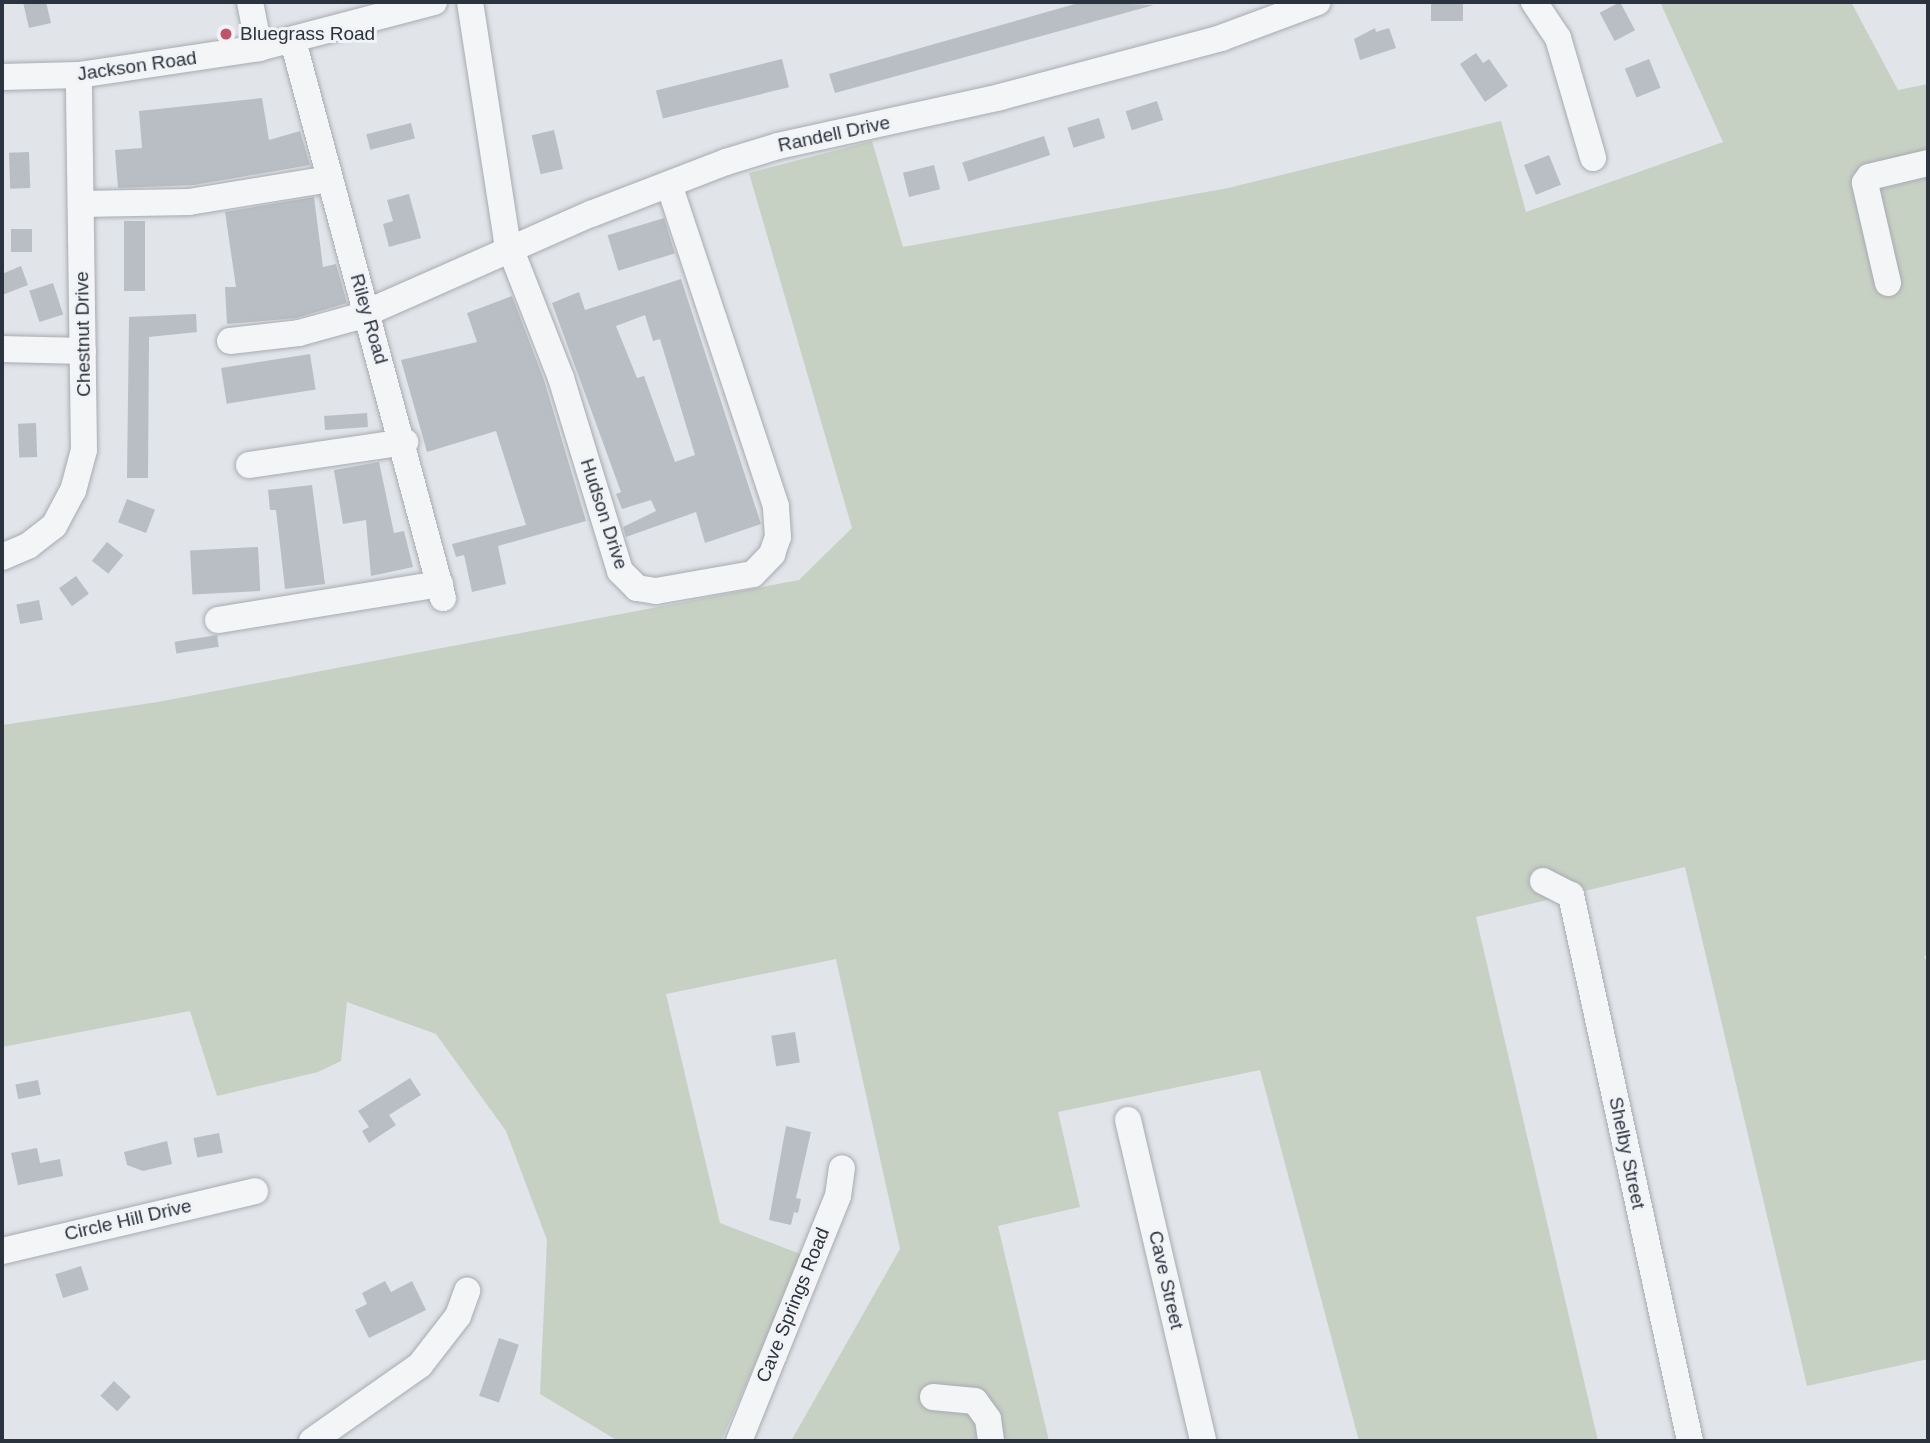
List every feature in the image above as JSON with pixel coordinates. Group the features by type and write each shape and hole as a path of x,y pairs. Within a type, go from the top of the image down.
{"street":[{"path":"250,2 259,48"},
{"name":"Jackson Road","path":"2,78 79,75 259,48 434,2"},
{"name":"Hudson Drive","path":"470,2 505,231 561,378 620,571 637,588 656,591 753,574 772,554 778,537 776,506 669,184"},
{"name":"Randell Drive","path":"230,341 299,333 367,313 511,248 669,184 778,146 1000,97 1222,38 1318,2"},
{"path":"1534,2 1558,38 1593,159"},
{"name":"Riley Road","path":"218,620 441,591 405,442 329,179 293,41"},
{"name":"Chestnut Drive","path":"2,557 28,546 54,526 73,491 84,450 79,75"},
{"path":"1888,283 1865,183 1869,177 1928,163"},
{"path":"81,204 189,202 329,179"},
{"path":"2,349 83,351"},
{"path":"249,465 405,442"},
{"name":"Shelby Street","path":"1543,881 1571,895 1690,1441"},
{"name":"Cave Street","path":"1128,1120 1203,1441"},
{"name":"Cave Springs Road","path":"739,1441 838,1196 842,1168"},
{"name":"Circle Hill Drive","path":"2,1251 255,1191"},
{"path":"312,1441 420,1365 457,1316 467,1291"},
{"path":"933,1397 975,1401 988,1419 991,1441"}],"green space":[{"path":"1660,2 1851,2 1898,90 1928,84 1928,953 1924,957 1928,964 1928,1359 1807,1386 1685,867 1476,917 1598,1441 1359,1441 1260,1070 1058,1112 1080,1207 998,1226 1049,1441 791,1441 900,1249 836,959 666,994 720,1223 803,1255 721,1441 618,1441 540,1394 547,1240 506,1131 436,1034 347,1002 341,1061 318,1072 217,1096 190,1011 2,1047 2,725 158,702 799,580 852,528 749,173 872,141 903,247 1228,188 1501,121 1526,212 1723,142"}],"building":[{"path":"23,2 46,2 51,23 29,28"},
{"path":"1082,2 1154,5 835,93 829,74"},
{"path":"1431,2 1463,2 1463,21 1431,21"},
{"path":"1620,2 1635,30 1615,41 1600,13"},
{"path":"1375,28 1376,32 1389,28 1396,48 1360,60 1354,39"},
{"path":"1476,53 1483,63 1489,59 1508,86 1485,102 1460,64"},
{"path":"782,59 789,87 663,119 656,90"},
{"path":"1649,59 1661,88 1637,97 1625,69"},
{"path":"262,98 269,140 300,131 310,165 194,185 118,188 115,150 142,148 139,111"},
{"path":"1157,101 1163,120 1132,130 1126,111"},
{"path":"1099,118 1105,138 1074,148 1067,128"},
{"path":"411,123 415,139 370,150 366,134"},
{"path":"554,130 563,169 541,174 532,135"},
{"path":"1044,136 1050,155 968,182 962,163"},
{"path":"29,152 30,188 10,189 9,153"},
{"path":"1549,155 1561,185 1536,195 1524,165"},
{"path":"934,165 940,189 909,197 903,173"},
{"path":"409,194 421,238 389,247 383,224 393,221 387,200"},
{"path":"314,197 323,267 336,264 347,303 296,318 227,324 225,287 236,287 225,212"},
{"path":"664,218 675,253 618,271 608,235"},
{"path":"124,221 145,221 145,291 124,291"},
{"path":"11,229 32,229 32,252 11,252"},
{"path":"21,266 28,285 2,295 2,274"},
{"path":"681,279 761,524 705,543 696,512 626,537 623,527 656,511 651,500 622,509 616,494 621,492 552,303 579,292 585,310","holes":["645,315 653,341 660,339 695,455 675,462 644,376 637,378 616,326"]},
{"path":"53,283 63,314 39,322 29,291"},
{"path":"512,296 544,380 586,521 498,546 506,584 472,592 464,555 456,557 452,544 526,525 496,431 427,452 401,360 477,342 467,313"},
{"path":"196,314 197,332 149,337 148,478 127,478 129,317"},
{"path":"310,354 316,390 227,404 221,368"},
{"path":"367,413 368,427 325,430 324,416"},
{"path":"36,423 37,457 19,458 18,424"},
{"path":"379,462 394,533 404,531 413,567 371,576 366,520 343,524 334,470"},
{"path":"312,485 325,584 285,589 276,510 270,510 268,490"},
{"path":"127,499 155,510 146,533 118,522"},
{"path":"107,542 123,555 108,574 92,561"},
{"path":"258,547 260,591 192,594 190,551"},
{"path":"76,576 89,594 72,606 59,588"},
{"path":"39,600 43,620 20,624 16,604"},
{"path":"217,635 219,647 176,654 175,642"},
{"path":"795,1032 800,1063 776,1066 771,1036"},
{"path":"410,1078 421,1095 389,1115 396,1125 369,1143 362,1131 369,1127 358,1111"},
{"path":"38,1080 41,1095 18,1099 15,1084"},
{"path":"786,1126 811,1132 796,1198 801,1199 798,1213 794,1212 791,1225 769,1220"},
{"path":"219,1133 223,1153 197,1158 193,1138"},
{"path":"167,1141 172,1164 143,1171 127,1165 124,1152"},
{"path":"37,1148 40,1163 60,1159 63,1176 18,1185 11,1153"},
{"path":"81,1266 89,1290 63,1298 55,1274"},
{"path":"385,1281 391,1292 412,1281 426,1310 369,1338 355,1310 367,1304 362,1293"},
{"path":"499,1338 519,1345 499,1403 479,1396"},
{"path":"114,1381 131,1397 117,1411 100,1396"}],"place":[{"name":"Bluegrass Road","path":"226,34"}]}
